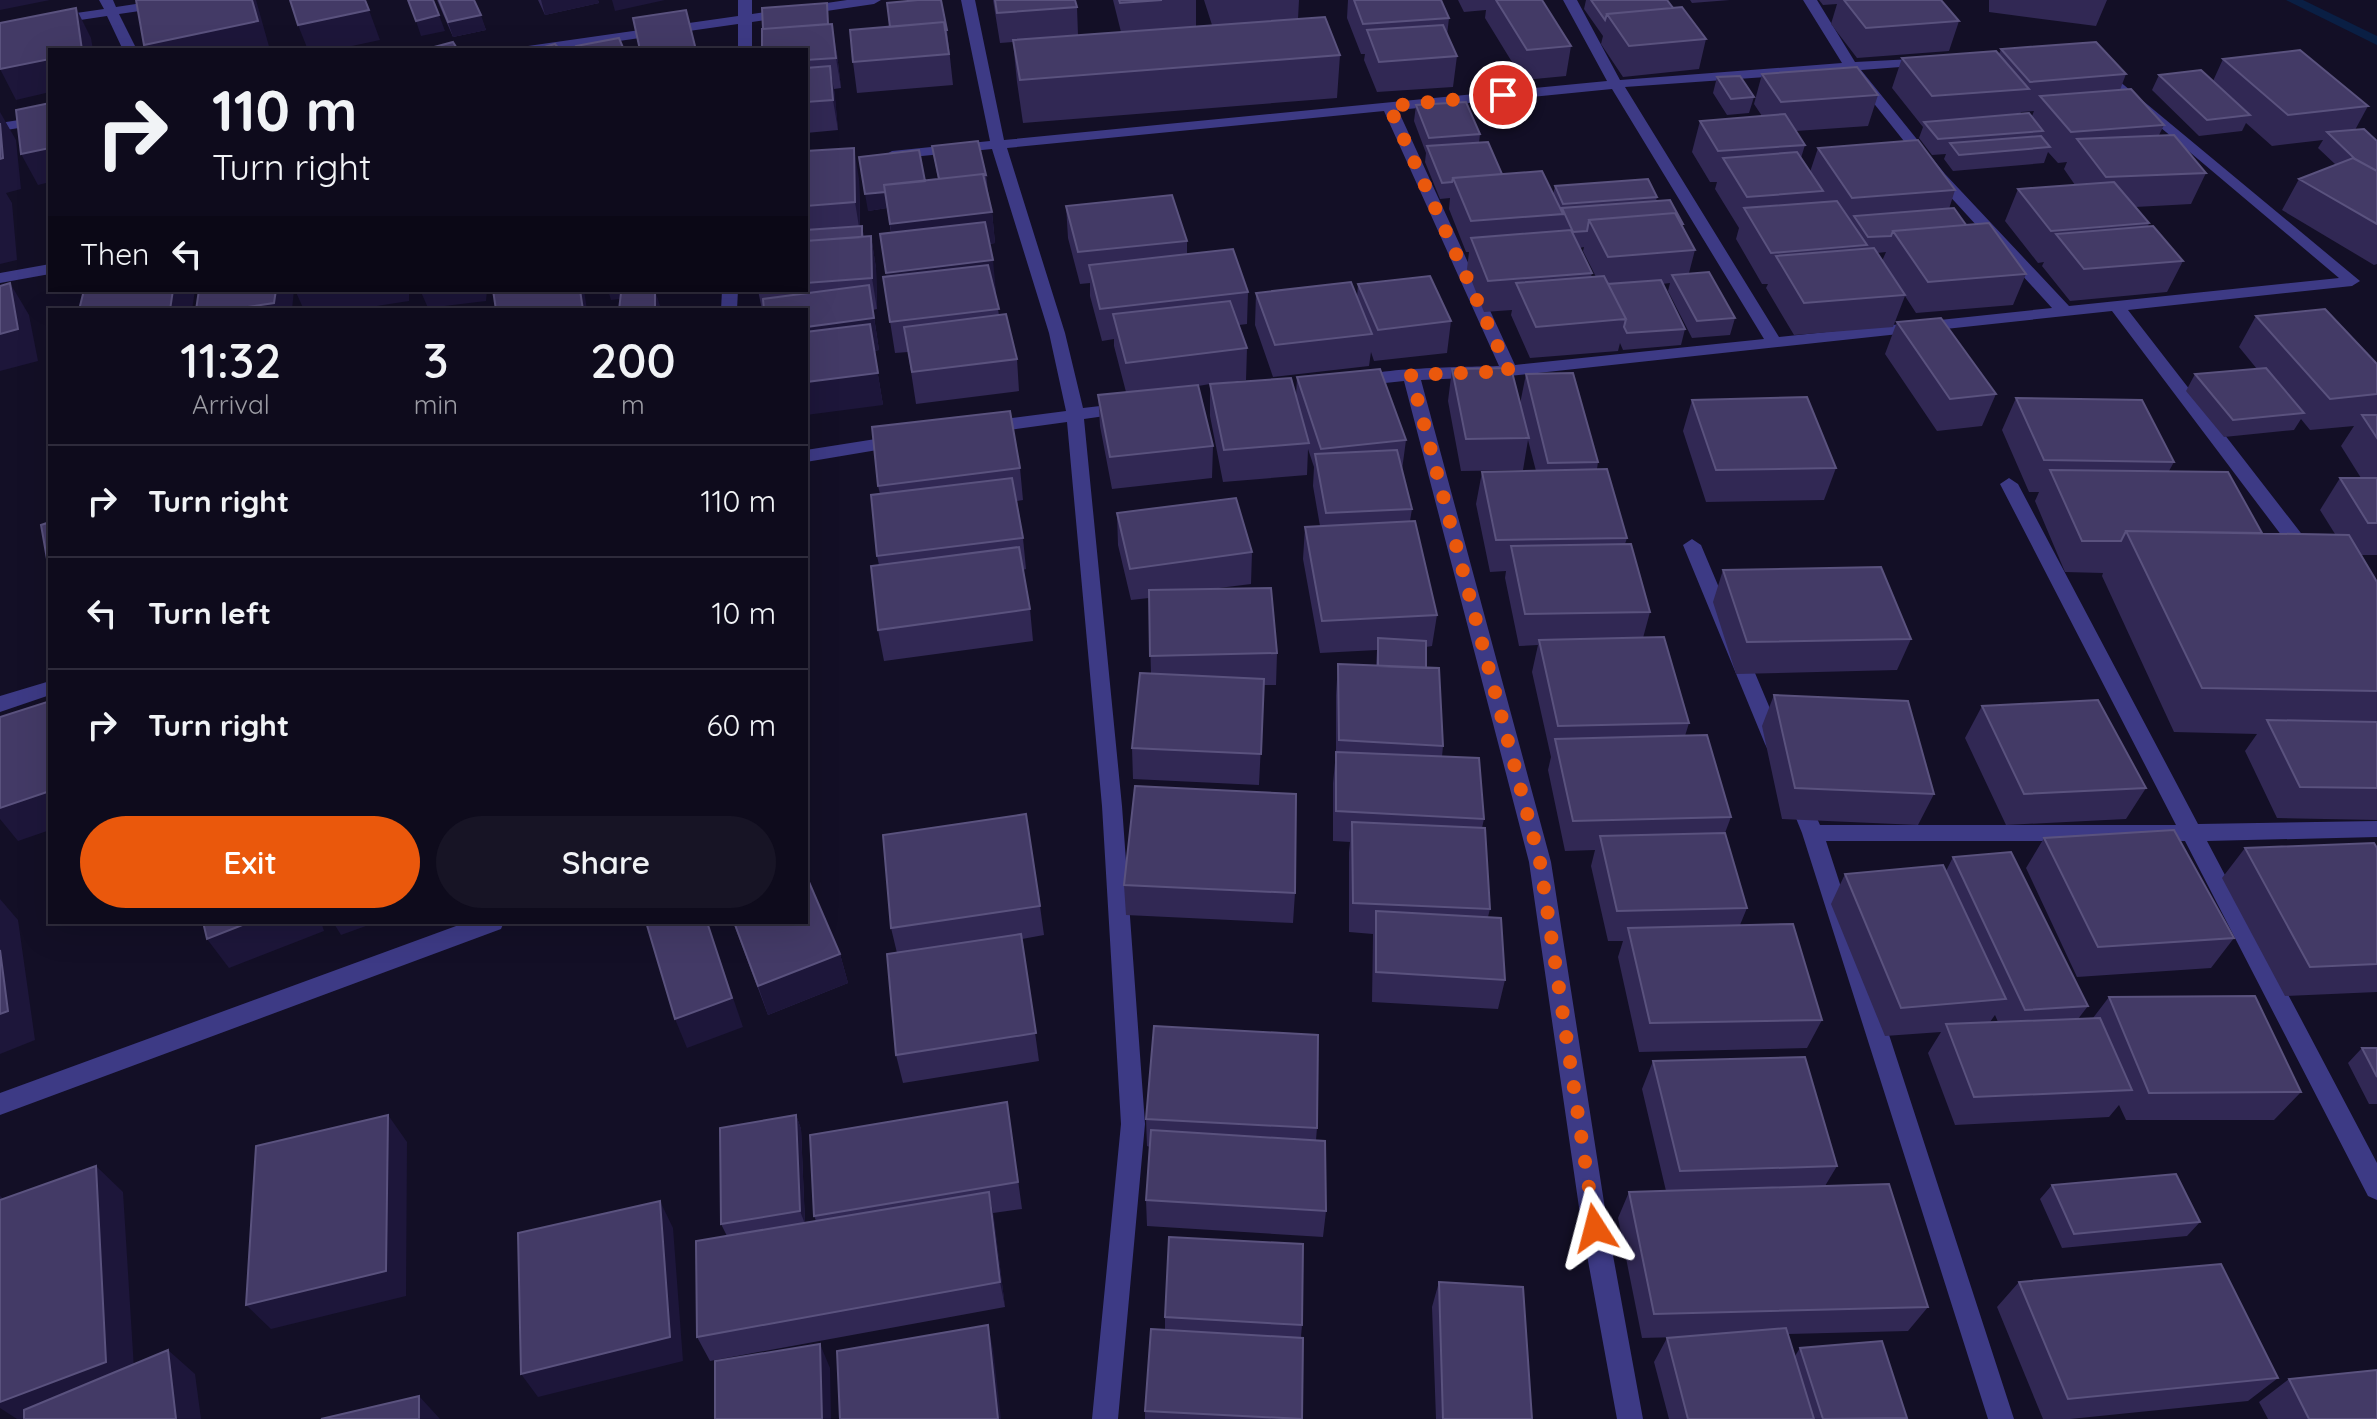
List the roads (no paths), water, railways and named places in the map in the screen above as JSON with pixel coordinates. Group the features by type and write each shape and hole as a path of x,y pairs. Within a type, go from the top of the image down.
{"street":[{"path":"0,28 107,5 188,0"},
{"path":"745,0 745,48"},
{"path":"542,48 874,0"},
{"path":"968,0 998,144 1057,333 1075,413 1112,806 1133,1124 1105,1419"},
{"path":"1570,0 1616,84 1774,342"},
{"path":"1810,0 1851,66 1940,177 2065,312"},
{"path":"107,5 129,48"},
{"path":"880,156 1616,84 1942,61"},
{"path":"1334,384 1411,375 1509,371 2352,281 2093,63"},
{"path":"1389,106 1509,371"},
{"path":"0,127 48,119"},
{"path":"0,278 48,269"},
{"path":"2118,308 2320,572"},
{"path":"1411,375 1540,862 1595,1228 1630,1419"},
{"path":"964,431 1075,413 1149,406"},
{"path":"808,456 917,438"},
{"path":"2009,484 2377,1188"},
{"path":"1692,545 1813,833 2001,1419"},
{"path":"0,704 48,689"},
{"path":"1813,833 2194,833 2377,829"},
{"path":"0,1104 488,924"}],"waterway":[{"path":"2293,0 2377,41"}]}
